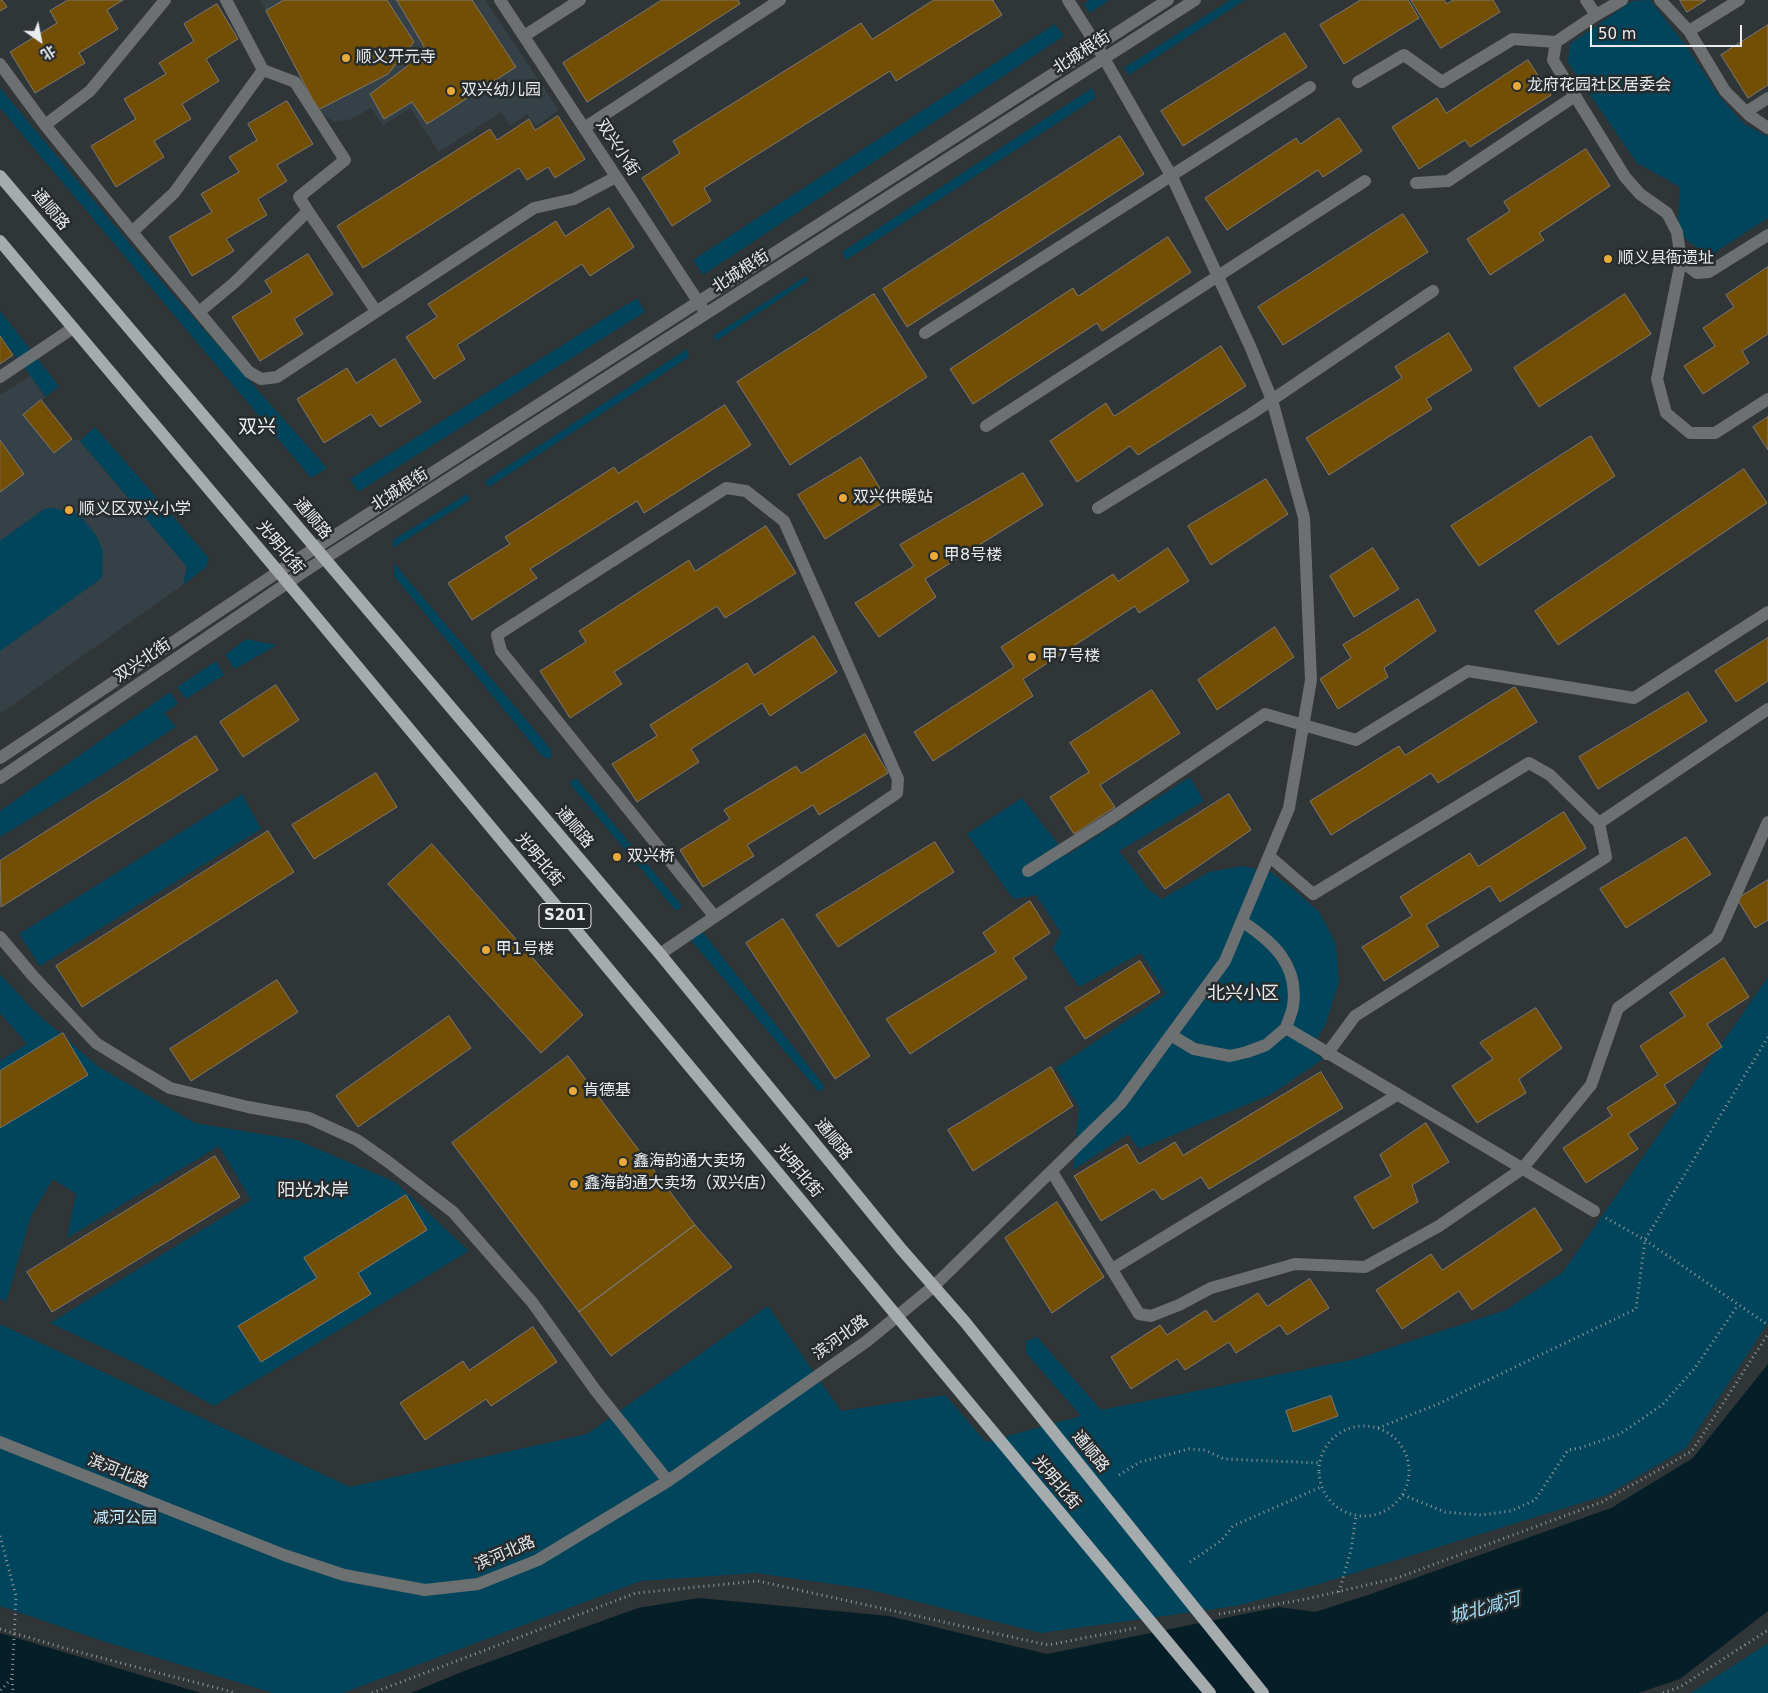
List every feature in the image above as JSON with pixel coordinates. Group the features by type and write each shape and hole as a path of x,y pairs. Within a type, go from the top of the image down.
{"main road":[{"name":"通顺路","path":"0,176 660,954 902,1250 965,1322 1263,1693"},
{"name":"光明北街","path":"0,241 288,583 1210,1693"}],"street":[{"path":"45,125 90,91 166,0"},
{"path":"226,0 263,70 295,82 345,160 298,197 376,312"},
{"name":"双兴小街","path":"500,0 706,314"},
{"path":"524,36 580,0"},
{"path":"584,128 780,0"},
{"name":"滨河北路","path":"0,1442 284,1556 344,1575 425,1590 478,1584 538,1560 668,1482 867,1341 934,1286 1121,1103 1225,961 1243,922 1289,808 1311,680 1304,518 1272,400 1250,346 1172,176 1098,46 1068,0"},
{"name":"北城根街","path":"296,560 1168,0"},
{"name":"北城根街","path":"305,571 1194,0"},
{"path":"1586,0 1596,15"},
{"path":"1358,82 1404,55 1442,82 1513,38 1556,42 1622,0"},
{"path":"1660,0 1689,31 1725,91 1746,112 1768,128"},
{"path":"1689,31 1739,0"},
{"path":"1556,42 1553,60 1625,177 1640,194 1667,213 1677,232 1681,261 1657,379 1666,413 1690,433 1715,433 1768,399"},
{"path":"0,64 45,125 132,232 249,372 262,379 277,377 534,208 574,199 616,177"},
{"path":"132,232 174,193 263,70"},
{"path":"925,333 1310,87"},
{"path":"1416,183 1448,181 1575,96"},
{"path":"1746,112 1768,98"},
{"path":"986,426 1365,181"},
{"path":"199,312 234,283 308,211"},
{"path":"1681,261 1697,273 1710,272 1768,235"},
{"path":"1098,508 1272,400 1433,291"},
{"path":"0,377 73,328"},
{"path":"660,954 715,917 897,794 898,778 784,521 746,491 726,488 497,635 501,651 715,917"},
{"name":"双兴北街","path":"0,758 296,560"},
{"name":"双兴北街","path":"0,778 305,571"},
{"path":"1028,871 1110,819 1265,714 1356,740 1468,671 1634,698 1768,612"},
{"path":"1599,823 1768,710"},
{"path":"1269,856 1313,894 1528,764 1550,775 1599,823 1606,857 1356,1016 1327,1054"},
{"path":"1052,1172 1139,1314 1151,1316 1179,1305 1210,1288 1295,1264 1366,1267 1439,1226 1522,1169 1591,1085 1618,1008 1717,936 1768,822"},
{"path":"1171,1035 1194,1049 1230,1056 1266,1045 1286,1028 1293,1007 1294,990 1292,974 1281,956 1266,938 1243,922"},
{"path":"0,937 33,976 96,1043 170,1088 248,1107 309,1118 357,1140 453,1212 532,1302 596,1391 668,1482"},
{"path":"1286,1028 1594,1211"},
{"path":"1112,1269 1397,1095"}],"path":[{"path":"1378,1428 1438,1404 1636,1309 1645,1240 1768,1037"},
{"path":"1594,1211 1645,1240 1768,1325"},
{"path":"1403,1495 1445,1512 1481,1515 1511,1511 1535,1500 1568,1450 1580,1448 1620,1434 1662,1405 1695,1368 1738,1304"},
{"path":"1212,1615 1306,1599 1397,1578 1602,1502 1692,1451 1768,1334"},
{"path":"1357,1426 1378,1428 1386,1430 1398,1439 1406,1452 1410,1466 1409,1481 1403,1495 1393,1506 1380,1513 1364,1516 1349,1514 1336,1507 1321,1487 1320,1463 1323,1451 1331,1439 1343,1430 1357,1426"},
{"path":"1119,1475 1140,1462 1189,1449 1205,1450 1224,1459 1320,1463"},
{"path":"1190,1562 1222,1540 1233,1526 1321,1487"},
{"path":"1339,1592 1351,1550 1356,1515"},
{"path":"0,1536 16,1596 13,1693"},
{"path":"372,1693 636,1593 758,1581 1048,1645 1145,1626"},
{"path":"0,1629 71,1650 236,1693"},
{"path":"1663,1693 1680,1687 1768,1630"},
{"path":"0,1691 12,1678"}],"shaded area":[{"path":"260,0 284,0 266,11"},
{"name":"双兴幼儿园","path":"387,0 485,0 559,110 536,126 527,114 510,126 501,112 439,152 410,108 383,126 371,108 352,119 334,122 318,110 388,74 414,43"},
{"name":"顺义区双兴小学","path":"30,376 46,397 23,415 53,452 72,439 80,441 187,567 183,585 0,714 0,395"}],"green space":[{"path":"1090,0 1109,0 1090,13 1084,4"},
{"path":"1230,0 1245,0 1129,75 1124,68"},
{"path":"1650,0 1687,47 1719,96 1743,123 1768,137 1768,218 1714,253 1700,250 1677,232 1680,187 1637,163 1568,63 1570,44 1632,1"},
{"path":"1055,24 1064,36 703,275 693,260"},
{"path":"0,88 160,280 327,468 311,478 0,108"},
{"path":"1092,88 1096,98 846,260 842,252"},
{"path":"806,276 809,280 716,341 713,336"},
{"path":"637,298 645,312 358,492 350,479"},
{"path":"0,311 59,386 46,397 0,335"},
{"path":"687,349 689,357 489,487 485,481"},
{"path":"95,427 209,558 206,567 183,585 187,567 80,441"},
{"path":"467,494 470,500 393,548 393,540"},
{"path":"46,508 78,513 96,535 103,551 102,578 0,651 0,541"},
{"path":"394,563 550,748 552,756 548,759 541,755 394,576"},
{"path":"246,639 277,645 235,669 225,655"},
{"path":"216,661 224,675 186,699 177,687"},
{"path":"170,692 178,704 164,713 176,727 0,837 0,811"},
{"path":"1190,777 1204,801 1119,851 1149,890 1162,899 1209,872 1242,866 1271,872 1320,913 1336,944 1339,982 1326,1023 1311,1050 1323,1059 1270,1095 1139,1149 1128,1134 1073,1170 1079,1108 1056,1068 1166,994 1141,953 1079,987 1053,949 1061,933 1036,895 1013,899 967,834 1022,798 1067,855"},
{"path":"576,778 682,906 676,911 569,783"},
{"path":"242,794 261,829 40,966 19,934"},
{"path":"702,931 825,1087 819,1092 690,939"},
{"path":"0,974 33,1010 99,1067 195,1123 297,1140 395,1182 469,1251 214,1406 144,1367 50,1323 251,1200 219,1146 67,1238 76,1194 53,1179 31,1216 6,1302 0,1299 0,1061 27,1044 0,1013"},
{"name":"减河公园","path":"1768,977 1768,1323 1686,1448 1607,1495 1316,1585 1236,1606 1041,1633 867,1589 756,1573 641,1581 343,1693 273,1693 106,1642 0,1606 0,1324 350,1487 587,1434 768,1306 841,1411 945,1395 986,1442 1081,1416 1026,1353 1026,1341 1037,1337 1101,1410 1356,1359 1506,1310 1563,1272"},
{"path":"1768,1643 1768,1693 1691,1693"}],"water":[{"name":"城北减河","path":"1768,1364 1768,1611 1680,1679 1638,1693 411,1693 464,1671 638,1608 699,1598 889,1616 1047,1654 1279,1607 1315,1612 1368,1595 1611,1508 1693,1458"},
{"path":"0,1633 201,1693 0,1693"}],"building":[{"path":"0,0 7,7 0,11"},
{"path":"68,0 123,0 107,10 118,29 79,53 85,63 35,93 10,52 57,23 50,11"},
{"name":"顺义开元寺","path":"284,0 387,0 414,42 388,74 318,110 266,11"},
{"path":"397,0 472,0 516,67 427,124 412,102 384,119 370,94 406,67 424,47"},
{"path":"662,0 738,0 740,4 587,102 563,63"},
{"path":"934,0 994,0 1002,15 896,81 890,71 704,188 711,201 672,226 642,178 680,153 673,141 861,23 872,39"},
{"path":"1361,0 1408,0 1419,18 1344,64 1320,25"},
{"path":"1411,0 1444,0 1447,4 1453,0 1493,0 1500,12 1441,48"},
{"path":"1680,0 1706,0 1687,12"},
{"path":"217,4 238,39 206,59 219,81 182,104 191,119 154,141 164,157 116,187 91,146 136,119 124,99 166,74 159,63 194,41 184,24"},
{"path":"1768,25 1768,85 1748,98 1721,55"},
{"path":"1285,33 1307,67 1183,146 1161,111"},
{"path":"1528,60 1551,95 1470,147 1465,140 1419,169 1392,127 1437,98 1446,113"},
{"path":"287,101 313,144 277,165 287,181 258,199 267,215 226,239 234,251 192,276 169,237 212,212 201,194 239,172 229,157 257,140 248,124"},
{"path":"558,116 585,159 555,178 548,167 527,180 519,168 363,268 337,226 490,129 497,140 529,119 535,130"},
{"path":"1339,118 1362,151 1323,177 1318,170 1227,230 1205,198 1296,138 1300,144"},
{"path":"1120,136 1144,174 907,327 883,289"},
{"path":"1586,149 1610,186 1539,233 1544,240 1490,275 1467,239 1510,211 1504,202"},
{"path":"609,208 634,247 590,276 582,264 457,345 465,359 434,379 406,337 437,317 428,304 556,221 565,236"},
{"path":"1403,214 1428,252 1283,345 1258,307"},
{"path":"1168,237 1191,272 1102,331 1097,323 973,404 950,369 1073,288 1078,296"},
{"path":"308,254 333,294 294,319 303,334 260,361 232,317 272,292 265,281"},
{"path":"1768,267 1768,334 1742,351 1749,363 1703,394 1684,366 1715,346 1703,328 1734,307 1726,295"},
{"path":"874,294 927,377 790,465 737,382"},
{"path":"1625,294 1651,334 1539,407 1514,368"},
{"path":"1449,333 1472,370 1426,399 1432,409 1329,475 1306,438 1402,378 1395,367"},
{"path":"0,336 13,355 0,364"},
{"path":"1221,346 1246,386 1138,455 1130,446 1077,482 1050,441 1106,403 1114,416"},
{"path":"395,359 421,402 380,427 371,414 324,443 297,399 347,368 356,383"},
{"path":"41,400 72,439 54,453 23,415"},
{"path":"725,405 751,445 644,513 637,501 530,569 537,578 472,620 448,583 510,544 505,537 614,467 618,473"},
{"path":"1768,417 1768,450 1753,427"},
{"path":"1591,436 1615,476 1479,566 1451,526"},
{"path":"0,440 24,474 0,492"},
{"name":"双兴供暖站","path":"861,457 887,500 825,539 798,495"},
{"path":"1744,469 1767,503 1558,645 1535,611"},
{"name":"甲8号楼","path":"1023,473 1043,505 925,579 936,597 879,637 855,603 914,566 900,545"},
{"path":"1266,479 1288,514 1211,565 1188,526"},
{"path":"766,526 796,573 725,618 717,606 614,672 622,684 570,718 540,671 586,642 579,631 689,560 695,571"},
{"name":"甲7号楼","path":"1168,548 1189,581 1139,613 1135,606 1023,679 1033,696 933,761 914,732 1014,667 1001,647 1113,574 1118,581"},
{"path":"1373,548 1399,589 1354,617 1330,576"},
{"path":"1418,599 1436,631 1384,668 1388,677 1338,709 1320,679 1351,658 1343,645"},
{"path":"1275,627 1294,657 1217,710 1198,680"},
{"path":"814,636 837,672 770,716 762,703 691,749 699,762 637,802 612,764 657,736 650,725 747,663 754,675"},
{"path":"1768,638 1768,681 1736,702 1715,671"},
{"path":"276,685 299,720 243,757 220,722"},
{"path":"1515,687 1537,722 1438,783 1431,773 1331,835 1310,801 1399,746 1405,755"},
{"path":"1152,690 1180,733 1100,785 1115,807 1074,834 1050,797 1089,772 1070,743"},
{"path":"1688,692 1707,721 1598,789 1579,757"},
{"path":"865,734 888,773 819,815 813,805 747,845 754,856 703,887 680,850 730,819 724,810 796,766 801,773"},
{"path":"196,736 218,770 1,907 0,861"},
{"path":"376,773 397,807 314,859 292,825"},
{"path":"1229,794 1251,830 1165,889 1138,852"},
{"path":"1564,812 1586,848 1500,902 1490,886 1426,925 1439,946 1384,981 1362,947 1412,916 1400,897 1470,853 1478,866"},
{"path":"268,831 294,872 82,1007 56,966"},
{"path":"1686,837 1711,874 1626,928 1600,889"},
{"path":"935,842 954,872 838,947 816,915"},
{"name":"甲1号楼","path":"432,844 583,1015 541,1053 388,884"},
{"path":"1768,880 1768,920 1755,928 1737,899"},
{"path":"1030,901 1050,933 1013,958 1027,978 910,1054 886,1019 996,952 983,933"},
{"path":"783,919 870,1056 835,1079 746,943"},
{"path":"1724,958 1749,997 1707,1024 1722,1047 1664,1085 1676,1103 1628,1134 1638,1149 1586,1183 1563,1148 1612,1116 1607,1108 1658,1075 1640,1046 1685,1016 1670,993"},
{"path":"1140,961 1160,992 1085,1039 1065,1008"},
{"path":"277,980 298,1012 191,1081 170,1049"},
{"path":"1536,1008 1562,1048 1519,1079 1526,1093 1477,1123 1452,1086 1493,1059 1480,1043"},
{"path":"449,1016 471,1048 358,1127 336,1096"},
{"path":"63,1033 88,1075 0,1128 0,1071"},
{"name":"鑫海韵通大卖场（双兴店）","path":"568,1056 695,1225 579,1312 452,1143"},
{"path":"1051,1067 1073,1106 973,1171 948,1130"},
{"path":"1321,1072 1343,1108 1209,1189 1201,1177 1162,1200 1154,1189 1101,1221 1074,1176 1127,1144 1139,1164 1175,1142 1183,1155"},
{"path":"1426,1123 1449,1162 1412,1185 1418,1202 1373,1229 1354,1197 1391,1176 1380,1155"},
{"path":"215,1156 240,1197 52,1312 27,1272"},
{"path":"406,1195 427,1230 358,1273 371,1294 261,1362 238,1326 317,1278 304,1258"},
{"path":"1057,1202 1104,1277 1052,1313 1005,1238"},
{"path":"1535,1208 1562,1250 1472,1310 1459,1291 1402,1329 1376,1290 1431,1254 1442,1270"},
{"path":"695,1225 732,1267 611,1356 579,1312"},
{"path":"1310,1279 1329,1308 1287,1335 1280,1325 1236,1353 1229,1342 1185,1370 1177,1359 1131,1389 1111,1357 1160,1325 1167,1335 1206,1310 1214,1322 1258,1293 1267,1306"},
{"path":"533,1327 557,1362 491,1406 486,1399 425,1440 400,1403 463,1361 469,1370"},
{"path":"1331,1396 1338,1416 1293,1432 1286,1411"}],"place":[{"name":"顺义开元寺","path":"346,58"},
{"name":"龙府花园社区居委会","path":"1517,86"},
{"name":"双兴幼儿园","path":"451,91"},
{"name":"顺义县衙遗址","path":"1608,259"},
{"name":"双兴供暖站","path":"843,498"},
{"name":"顺义区双兴小学","path":"69,510"},
{"name":"甲8号楼","path":"934,556"},
{"name":"甲7号楼","path":"1032,657"},
{"name":"双兴桥","path":"617,857"},
{"name":"甲1号楼","path":"486,950"},
{"name":"肯德基","path":"573,1091"},
{"name":"鑫海韵通大卖场","path":"623,1162"},
{"name":"鑫海韵通大卖场（双兴店）","path":"574,1184"}],"district":[{"name":"双兴","path":"257,428"},
{"name":"北兴小区","path":"1243,994"},
{"name":"阳光水岸","path":"313,1191"}]}
